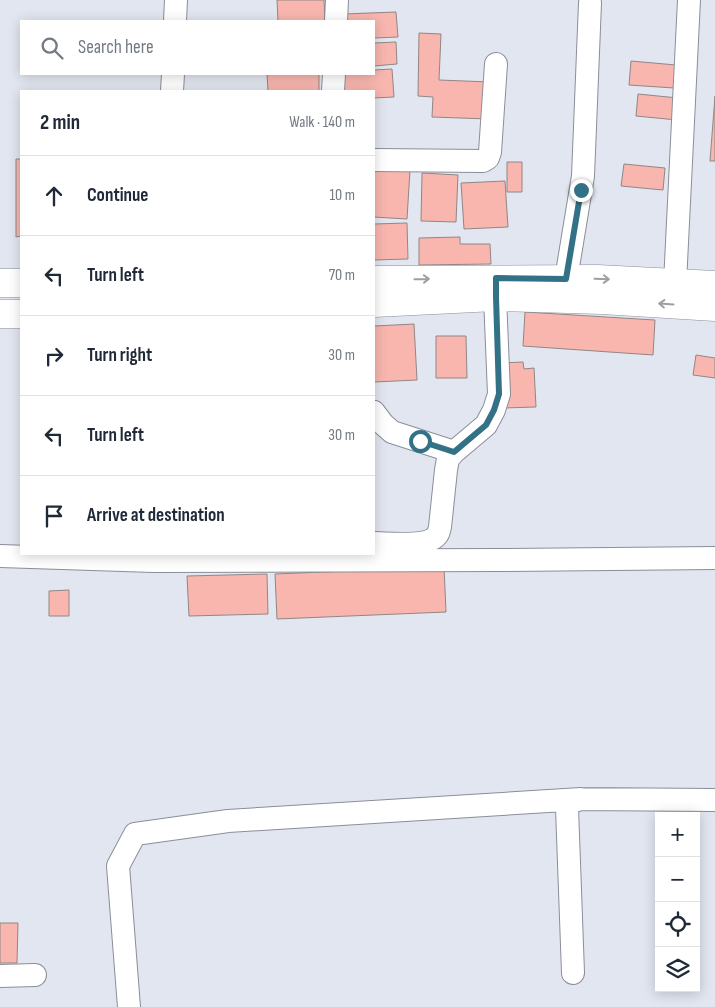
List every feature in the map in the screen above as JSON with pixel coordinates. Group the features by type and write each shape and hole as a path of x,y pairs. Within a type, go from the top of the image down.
{"main road":[{"path":"375,302 566,279 715,284"},
{"path":"375,280 496,288 602,300 715,307"},
{"path":"0,283 20,283"},
{"path":"0,314 20,314"}],"street":[{"path":"175,20 176,0"},
{"path":"336,20 337,0"},
{"path":"675,282 689,0"},
{"path":"566,279 583,176 590,3"},
{"path":"375,160 483,161 488,158 496,64"},
{"path":"172,90 173,75"},
{"path":"333,90 334,75"},
{"path":"375,542 421,543 437,536 440,527 448,459 486,425 494,410 499,394 496,288"},
{"path":"375,413 392,432 454,452"},
{"path":"0,556 498,560 715,558"},
{"path":"573,973 567,808 571,802 581,799"},
{"path":"129,1007 118,866 135,834 228,821 581,799 715,800"},
{"path":"0,976 34,975"}],"building":[{"path":"277,0 324,0 325,20 278,20"},
{"path":"396,12 398,37 375,38 375,20 345,20 344,14"},
{"path":"419,33 441,34 439,80 490,82 489,119 432,117 433,97 418,96"},
{"path":"396,42 397,64 375,66 375,43"},
{"path":"631,61 676,65 674,88 629,85"},
{"path":"392,69 394,97 375,98 375,90 344,90 343,75 375,75 375,70"},
{"path":"267,75 319,75 319,90 268,90"},
{"path":"638,94 678,98 677,120 636,116"},
{"path":"715,96 715,161 710,161"},
{"path":"16,159 20,159 20,236 16,237"},
{"path":"507,162 522,162 522,192 507,192"},
{"path":"624,164 665,168 663,190 621,186"},
{"path":"375,168 410,170 407,219 375,217"},
{"path":"422,173 458,175 456,222 421,221"},
{"path":"505,181 508,227 464,229 461,183"},
{"path":"407,223 408,259 375,260 375,224"},
{"path":"460,237 460,244 490,244 491,264 419,265 419,238"},
{"path":"525,312 655,320 653,355 523,346"},
{"path":"414,324 417,380 375,382 375,326"},
{"path":"436,336 466,336 467,378 436,378"},
{"path":"696,355 715,358 715,378 693,375"},
{"path":"523,362 524,369 534,368 536,407 503,408 501,363"},
{"path":"444,567 446,612 277,619 275,574"},
{"path":"267,574 268,614 189,616 187,576"},
{"path":"69,590 69,616 49,616 49,591"},
{"path":"0,923 18,923 17,963 0,963"}],"route":[{"path":"420,441 454,452 486,425 494,410 499,394 496,278 566,279 581,190"}]}
